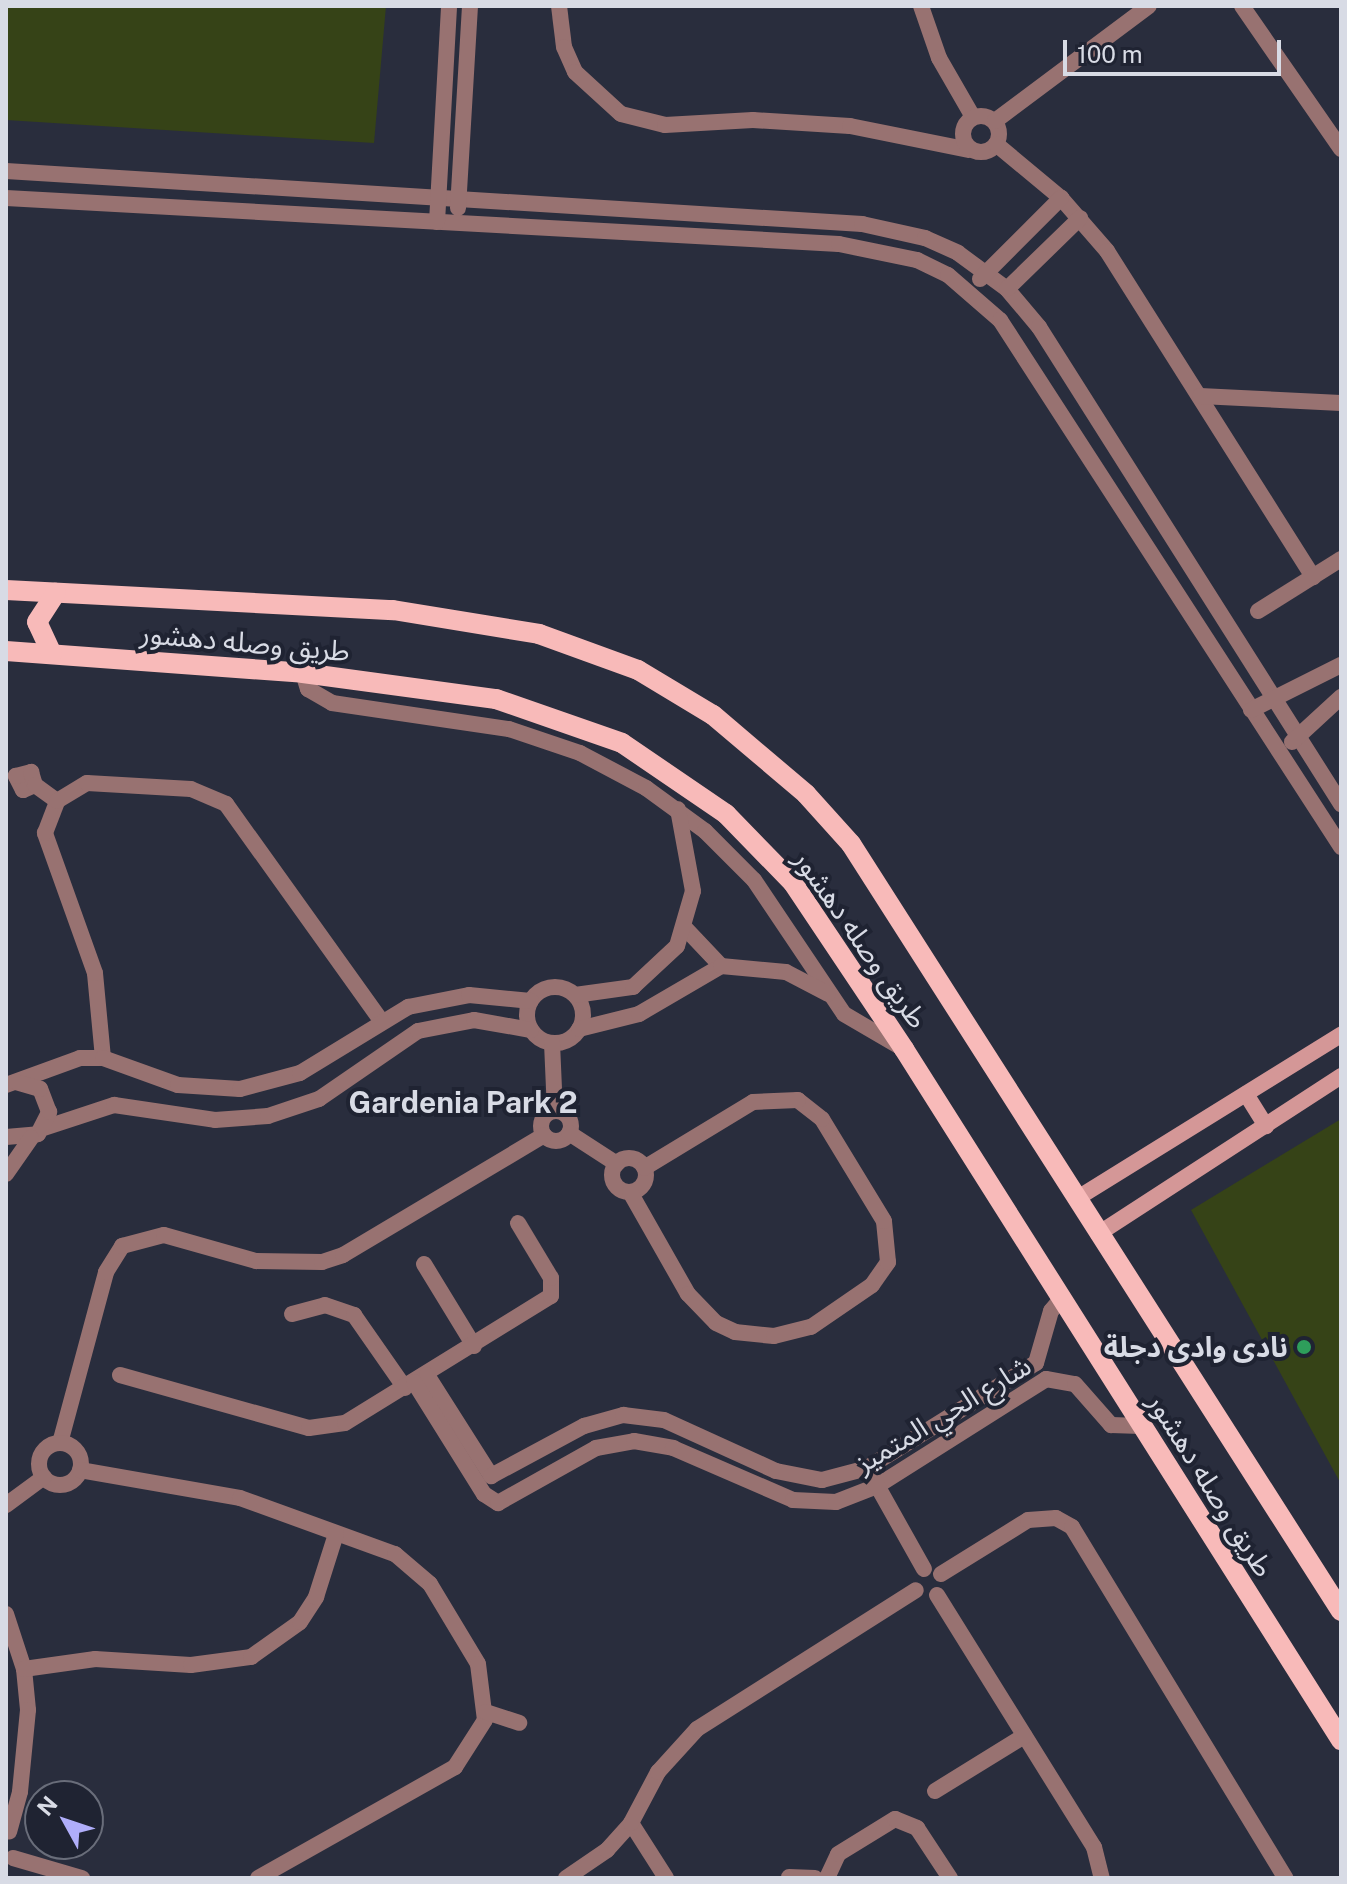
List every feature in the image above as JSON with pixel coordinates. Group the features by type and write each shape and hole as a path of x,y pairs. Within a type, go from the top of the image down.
{"main road":[{"name":"طريق وصله دهشور","path":"6,590 393,610 576,644 670,688 771,762 851,844 1341,1611"},
{"path":"52,654 37,622 56,593"},
{"name":"طريق وصله دهشور","path":"6,651 303,673 496,699 581,725 660,765 726,814 793,883 904,1049 1341,1740"}],"street":[{"path":"437,222 449,6"},
{"path":"457,224 470,6"},
{"path":"559,6 564,47 575,72 621,114 665,125 753,120 850,126 969,150 987,151 996,144"},
{"path":"921,6 939,58 973,117 995,121 1149,6"},
{"path":"1242,6 1341,149"},
{"path":"969,150 963,132 973,117"},
{"path":"995,121 996,144 1061,198 1080,218 1200,396 1313,577"},
{"path":"6,171 862,224 925,238 986,272 1007,289 1039,327 1341,804"},
{"path":"6,198 839,244 917,260 971,291 1000,320 1341,847"},
{"path":"971,291 986,272 1061,198"},
{"path":"1007,289 1080,218"},
{"path":"1200,396 1341,403"},
{"path":"1258,611 1341,559"},
{"path":"1251,710 1341,665"},
{"path":"303,673 308,689 332,703 472,721 545,740 614,770 678,809 769,897 829,995 861,1029 904,1049"},
{"path":"1281,750 1341,697"},
{"path":"12,769 31,772 35,785 57,801"},
{"path":"103,1058 95,973 46,842 57,801 87,783 191,789 215,797 235,813 380,1019"},
{"path":"11,1083 57,1062 103,1058 178,1085 240,1089 300,1073 380,1019 469,995 531,1001 555,987 575,995 633,987 665,962 686,929 693,871 678,809"},
{"path":"686,929 721,966"},
{"path":"552,1043 579,1029 639,1014 721,966 786,972 829,995"},
{"path":"575,995 583,1011 579,1029"},
{"path":"531,1001 531,1030"},
{"path":"6,1137 37,1133 114,1105 215,1120 268,1116 319,1099 418,1031 474,1020 531,1030 552,1043"},
{"path":"1076,1199 1341,1035"},
{"path":"552,1043 555,1111"},
{"path":"1098,1234 1341,1076"},
{"path":"6,1174 49,1112 45,1096 33,1084 11,1083"},
{"path":"1246,1094 1266,1126"},
{"path":"617,1164 614,1183 630,1192 688,1294 716,1323 735,1332 774,1336 811,1327 872,1285 888,1262 884,1221 822,1119 798,1100 753,1102 644,1168"},
{"path":"555,1111 569,1120 569,1133"},
{"path":"544,1135 541,1121 555,1111"},
{"path":"544,1135 559,1141 569,1133"},
{"path":"569,1133 617,1164 634,1159 644,1168 645,1182 630,1192"},
{"path":"44,1477 40,1458 60,1443 106,1272 122,1246 164,1235 256,1261 322,1262 343,1255 544,1135"},
{"path":"120,1375 321,1428 345,1423 547,1301 553,1290 518,1223"},
{"path":"424,1264 474,1346"},
{"name":"شارع الحي المتميز","path":"292,1314 325,1305 354,1315 495,1477 584,1426 623,1415 664,1420 798,1478 845,1476 867,1468 1036,1363 1051,1311 1061,1299"},
{"path":"1036,1363 1046,1379"},
{"name":"شارع الحي المتميز","path":"450,1426 484,1494 498,1503 615,1442 654,1443 739,1479 815,1503 877,1486 1046,1379 1075,1384 1111,1425 1141,1426"},
{"path":"60,1443 79,1455 80,1470"},
{"path":"739,1479 747,1457"},
{"path":"867,1468 924,1569 941,1574"},
{"path":"44,1477 65,1484 80,1470"},
{"path":"80,1470 240,1498 395,1554 420,1572 478,1664 486,1712 479,1738 455,1767 258,1878"},
{"path":"6,1505 44,1477"},
{"path":"1102,1878 1094,1847 937,1595 941,1574 1028,1520 1046,1516 1072,1527 1285,1878"},
{"path":"24,1669 95,1659 191,1665 251,1657 300,1622 316,1597 336,1534"},
{"path":"916,1590 915,1577 924,1569"},
{"path":"566,1878 607,1850 631,1823 658,1772 697,1729 916,1590 937,1595"},
{"path":"6,1614 24,1669 26,1751 8,1830 10,1865 82,1878"},
{"path":"486,1712 519,1723"},
{"path":"935,1791 1024,1736"},
{"path":"827,1878 838,1854 895,1819 917,1828 950,1878"},
{"path":"631,1823 666,1878"},
{"path":"789,1877 815,1878"}],"green space":[{"path":"6,6 386,6 374,143 6,120"},
{"name":"نادى وادى دجلة","path":"1341,1119 1341,1484 1191,1210"}],"place":[{"name":"نادى وادى دجلة","path":"1304,1347"}],"district":[{"name":"Gardenia Park 2","path":"463,1102"}]}
